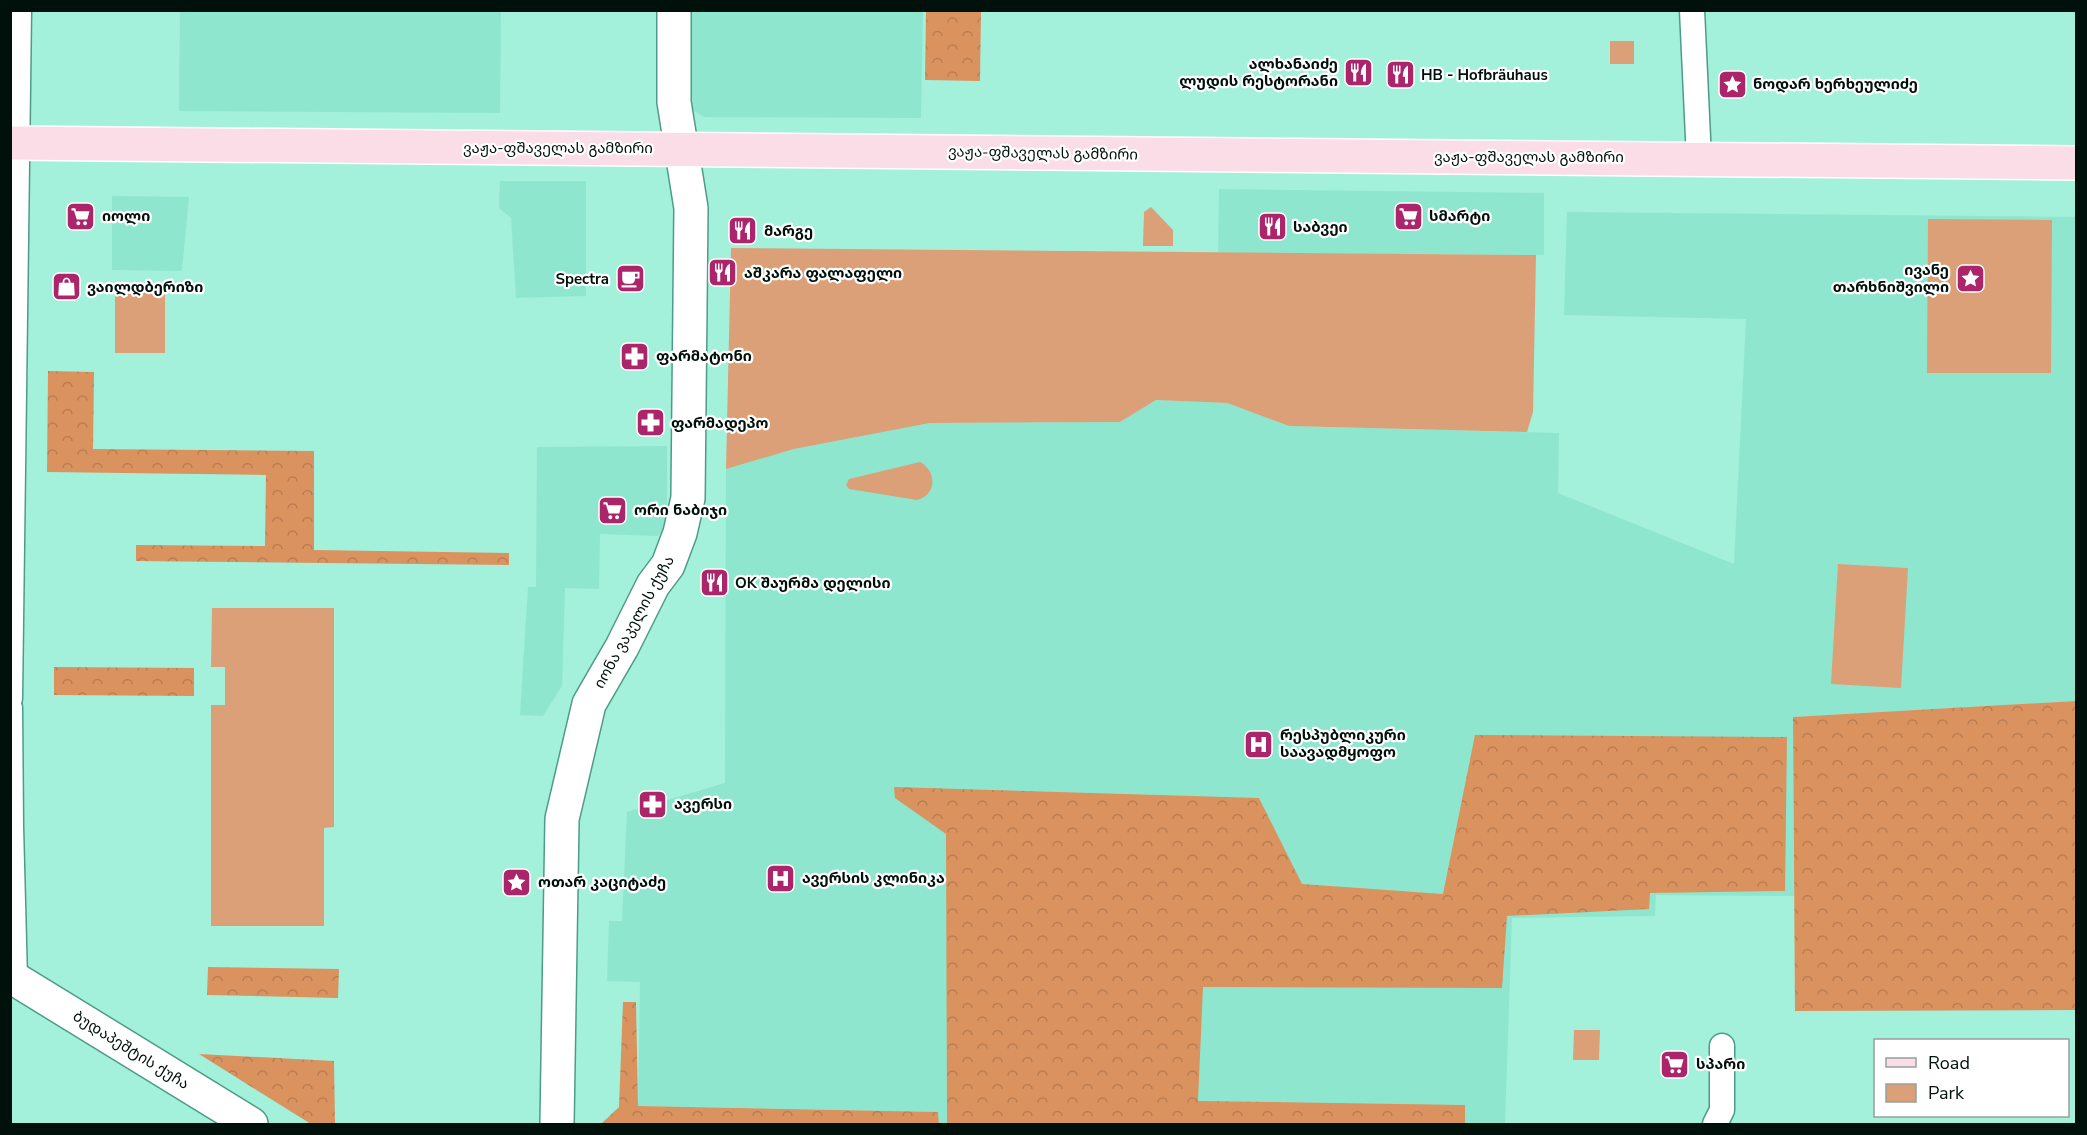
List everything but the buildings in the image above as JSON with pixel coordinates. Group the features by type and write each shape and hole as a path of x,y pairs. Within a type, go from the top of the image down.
{"main road":[{"name":"იონა ვაკელის ქუჩა","path":"557,1125 562,819 589,704 622,647 653,585 668,565 680,533 688,498 691,208 674,102 674,10"},
{"name":"ვაჟა-ფშაველას გამზირი","path":"14,143 2076,163"},
{"name":"ბუდაპეშტის ქუჩა","path":"13,978 251,1125"}],"street":[{"path":"10,698 14,143 19,10"},
{"path":"1692,10 1699,159"},
{"path":"10,708 13,978"},
{"path":"1715,1125 1722,1110 1722,1046"}],"shaded area":[{"path":"180,11 501,11 500,113 179,111"},
{"path":"692,11 923,11 921,118 704,117 691,109"},
{"path":"500,181 586,181 586,296 516,298 511,218 499,208"},
{"path":"1219,189 1544,193 1544,255 1218,253"},
{"path":"112,196 189,197 182,271 112,270"},
{"name":"რესპუბლიკური საავადმყოფო","path":"1567,212 2076,217 2076,701 1793,717 1794,896 1656,895 1655,916 1512,918 1505,1124 939,1124 938,1112 638,1106 640,982 607,981 609,921 622,921 627,812 725,783 726,469 794,449 930,423 1120,422 1156,400 1227,403 1289,426 1559,433 1558,493 1734,564 1746,319 1564,315"},
{"path":"667,446 667,524 658,536 600,534 599,589 565,588 562,686 543,716 520,715 528,587 536,587 537,447"}],"green space":[{"path":"926,11 981,11 980,81 925,80"},
{"path":"1610,41 1634,41 1634,64 1610,64"},
{"path":"1151,207 1173,230 1173,246 1143,246 1144,212"},
{"path":"1928,219 2052,220 2051,373 1927,373"},
{"path":"731,248 1536,255 1533,412 1527,432 1289,426 1227,403 1156,400 1120,422 930,423 794,449 726,469"},
{"path":"115,288 165,288 165,353 115,353"},
{"path":"48,371 94,372 93,449 314,451 314,550 509,553 509,565 136,561 136,545 265,546 266,475 47,472"},
{"path":"920,462 930,471 932,482 928,493 917,500 849,489 846,485 849,479"},
{"path":"1838,564 1908,568 1901,688 1831,684"},
{"path":"212,608 334,608 334,827 324,828 324,926 211,926 211,705 225,705 225,667 211,667"},
{"path":"54,667 194,668 194,696 54,695"},
{"path":"2076,701 2076,1010 1795,1011 1793,717"},
{"path":"1475,735 1787,737 1785,891 1650,893 1649,909 1507,916 1502,988 1203,987 1198,1101 1465,1105 1465,1124 947,1124 946,834 895,798 894,787 1259,798 1302,884 1443,894"},
{"path":"208,967 339,969 338,998 207,995"},
{"path":"623,1002 636,1002 638,1106 938,1112 939,1124 601,1124 619,1107"},
{"path":"1574,1030 1600,1030 1599,1060 1573,1060"},
{"path":"199,1054 334,1061 335,1124 311,1124"}],"place":[{"name":"ალხანაიძე ლუდის რესტორანი","path":"1359,73"},
{"name":"HB - Hofbräuhaus","path":"1400,75"},
{"name":"ნოდარ ხერხეულიძე","path":"1732,84"},
{"name":"იოლი","path":"81,216"},
{"name":"სმარტი","path":"1408,216"},
{"name":"საბვეი","path":"1272,227"},
{"name":"მარგე","path":"743,231"},
{"name":"აშკარა ფალაფელი","path":"723,273"},
{"name":"Spectra","path":"630,279"},
{"name":"ივანე თარხნიშვილი","path":"1970,279"},
{"name":"ვაილდბერიზი","path":"66,287"},
{"name":"ფარმატონი","path":"635,356"},
{"name":"ფარმადეპო","path":"650,423"},
{"name":"ორი ნაბიჯი","path":"613,510"},
{"name":"OK შაურმა დელისი","path":"714,583"},
{"name":"რესპუბლიკური საავადმყოფო","path":"1259,744"},
{"name":"ავერსი","path":"653,804"},
{"name":"ავერსის კლინიკა","path":"781,878"},
{"name":"ოთარ კაციტაძე","path":"517,882"},
{"name":"სპარი","path":"1675,1064"}]}
